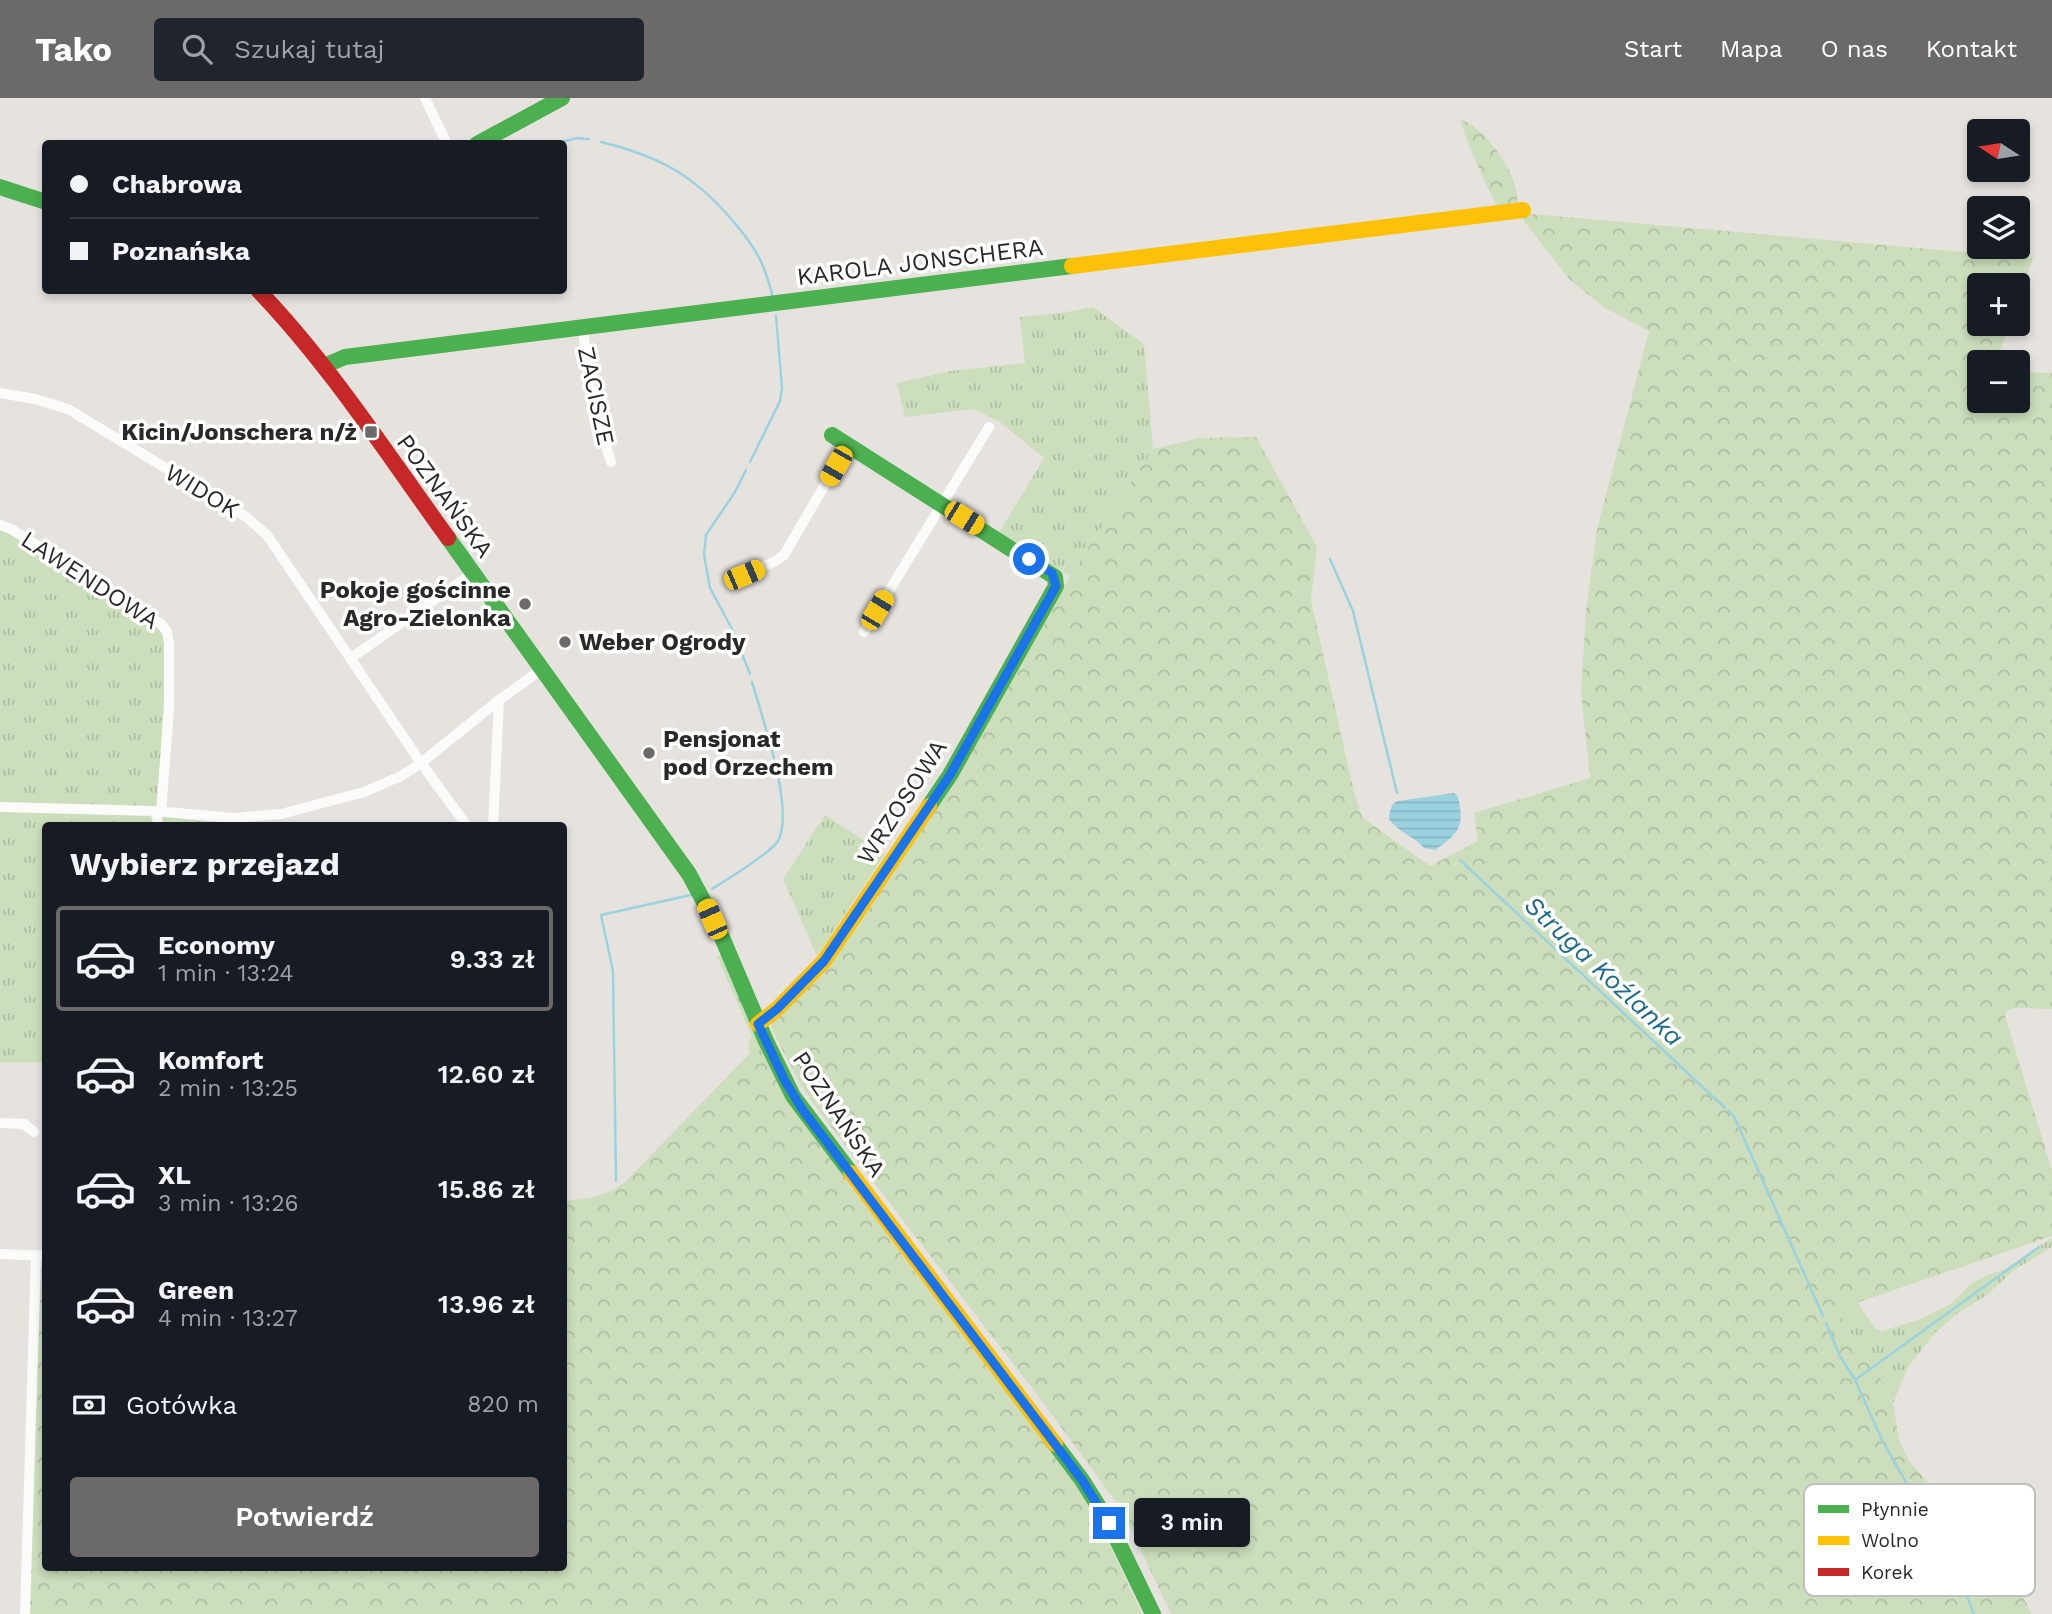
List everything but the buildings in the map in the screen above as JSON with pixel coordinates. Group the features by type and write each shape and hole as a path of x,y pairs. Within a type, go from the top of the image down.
{"street":[{"path":"425,98 445,140"},
{"path":"484,140 562,98"},
{"path":"0,187 42,200"},
{"name":"KAROLA JONSCHERA","path":"324,366 345,357 1523,210"},
{"name":"POZNAŃSKA","path":"266,294 324,366 693,881 780,1073 802,1109 1082,1480 1109,1523 1153,1614"},
{"name":"ZACISZE","path":"583,329 592,404 611,462"},
{"name":"WIDOK","path":"0,393 68,409 245,516 267,535 421,763 464,822"},
{"path":"864,632 989,427"},
{"path":"832,435 942,504"},
{"path":"744,575 784,555 848,445"},
{"name":"WRZOSOWA","path":"758,1024 777,1009 824,961 950,775 1056,586 1052,573 942,504"},
{"name":"LAWENDOWA","path":"0,524 11,528 161,624 167,632 169,709 159,822"},
{"path":"351,658 473,573"},
{"path":"0,807 158,811 234,818 281,814 364,792 392,780 421,763 542,669"},
{"path":"493,822 499,700"},
{"path":"0,1123 24,1124 34,1132"},
{"path":"0,1255 41,1255 25,1614"}],"green space":[{"path":"1461,120 1481,133 1501,156 1515,183 1516,206 1501,211 1496,204 1472,152"},
{"path":"1531,214 1967,252 1967,259 2033,258 2028,273 1967,273 1967,336 2006,336 2000,350 1967,350 1967,413 2030,413 2030,372 2052,373 2052,1009 2016,1008 2006,1011 2005,1016 2052,1171 2052,1236 1844,1309 1841,1318 1850,1332 1862,1343 1893,1403 1899,1440 1909,1461 1929,1484 1804,1484 1804,1596 2022,1596 2032,1614 1171,1614 1122,1510 1035,1392 812,1102 774,1034 770,1021 953,778 1070,576 1153,449 1199,438 1256,437 1317,547 1311,600 1362,817 1430,866 1478,841 1474,813 1590,778 1581,693 1586,610 1597,529 1649,331 1605,308 1570,280 1520,216"},
{"path":"1093,307 1144,344 1153,449 1070,576 999,533 1044,458 1000,422 973,409 905,417 897,383 950,371 1025,363 1020,317"},
{"path":"0,529 7,530 156,624 163,632 167,645 157,816 208,822 42,822 42,1062 0,1062"},
{"path":"825,815 885,854 817,956 783,879"},
{"path":"717,956 723,956 766,1058 750,1053 748,1044 752,1037"},
{"path":"750,1053 766,1058 803,1121 842,1175 1080,1490 1108,1541 1142,1614 28,1614 42,1268 42,1571 567,1571 567,1201 596,1196 625,1182"},
{"path":"2052,1238 2052,1247 2014,1270 1987,1295 1959,1312 1935,1333 1908,1367 1893,1403 1862,1343 1850,1332 1841,1318 1843,1309 1859,1302 1876,1329 1882,1331 1921,1319 1952,1303 1969,1285 2005,1269"}],"water":[{"path":"1454,793 1458,797 1461,816 1458,828 1450,839 1435,850 1424,848 1389,819 1395,802"}],"waterway":[{"path":"567,141 589,139"},
{"path":"601,142 658,161 704,191 754,248 773,297"},
{"path":"750,462 780,401 782,388 776,316"},
{"path":"746,470 735,492 706,535 704,555 710,588 732,629 750,674"},
{"path":"1330,559 1353,611 1397,793"},
{"path":"712,889 774,846 782,827 780,786 752,682"},
{"name":"Struga Koźlanka","path":"1460,860 1725,1108"},
{"path":"616,1181 613,971 601,915 691,895"},
{"name":"Struga Koźlanka","path":"1728,1111 1734,1116 1823,1316"},
{"path":"1855,1380 2039,1247"},
{"name":"Struga Koźlanka","path":"1826,1323 1882,1440 1907,1484"},
{"name":"Struga Koźlanka","path":"1967,1596 1974,1614"}],"traffic: fast":[{"path":"484,140 562,98"},
{"path":"0,187 42,201"},
{"path":"324,366 345,357 1072,266"},
{"path":"832,435 1055,577 1056,586 950,775 929,806"},
{"path":"448,538 689,874 718,928 766,1041 793,1096 851,1173"},
{"path":"1055,1444 1109,1523 1153,1614"}],"traffic: slow":[{"path":"1072,266 1523,210"},
{"path":"758,1024 777,1009 824,961 929,806"},
{"path":"851,1173 1055,1444"}],"traffic: jam":[{"path":"262,294 334,379 448,538"}],"place":[{"name":"Kicin/Jonschera n/ż","path":"371,432"},
{"name":"Pokoje gościnne Agro-Zielonka","path":"525,604"},
{"name":"Weber Ogrody","path":"565,642"},
{"name":"Pensjonat pod Orzechem","path":"649,753"}],"route":[{"path":"1029,559 1055,577 1053,595 950,775 824,961 777,1009 758,1024 785,1081 802,1109 1082,1480 1109,1523"}]}
